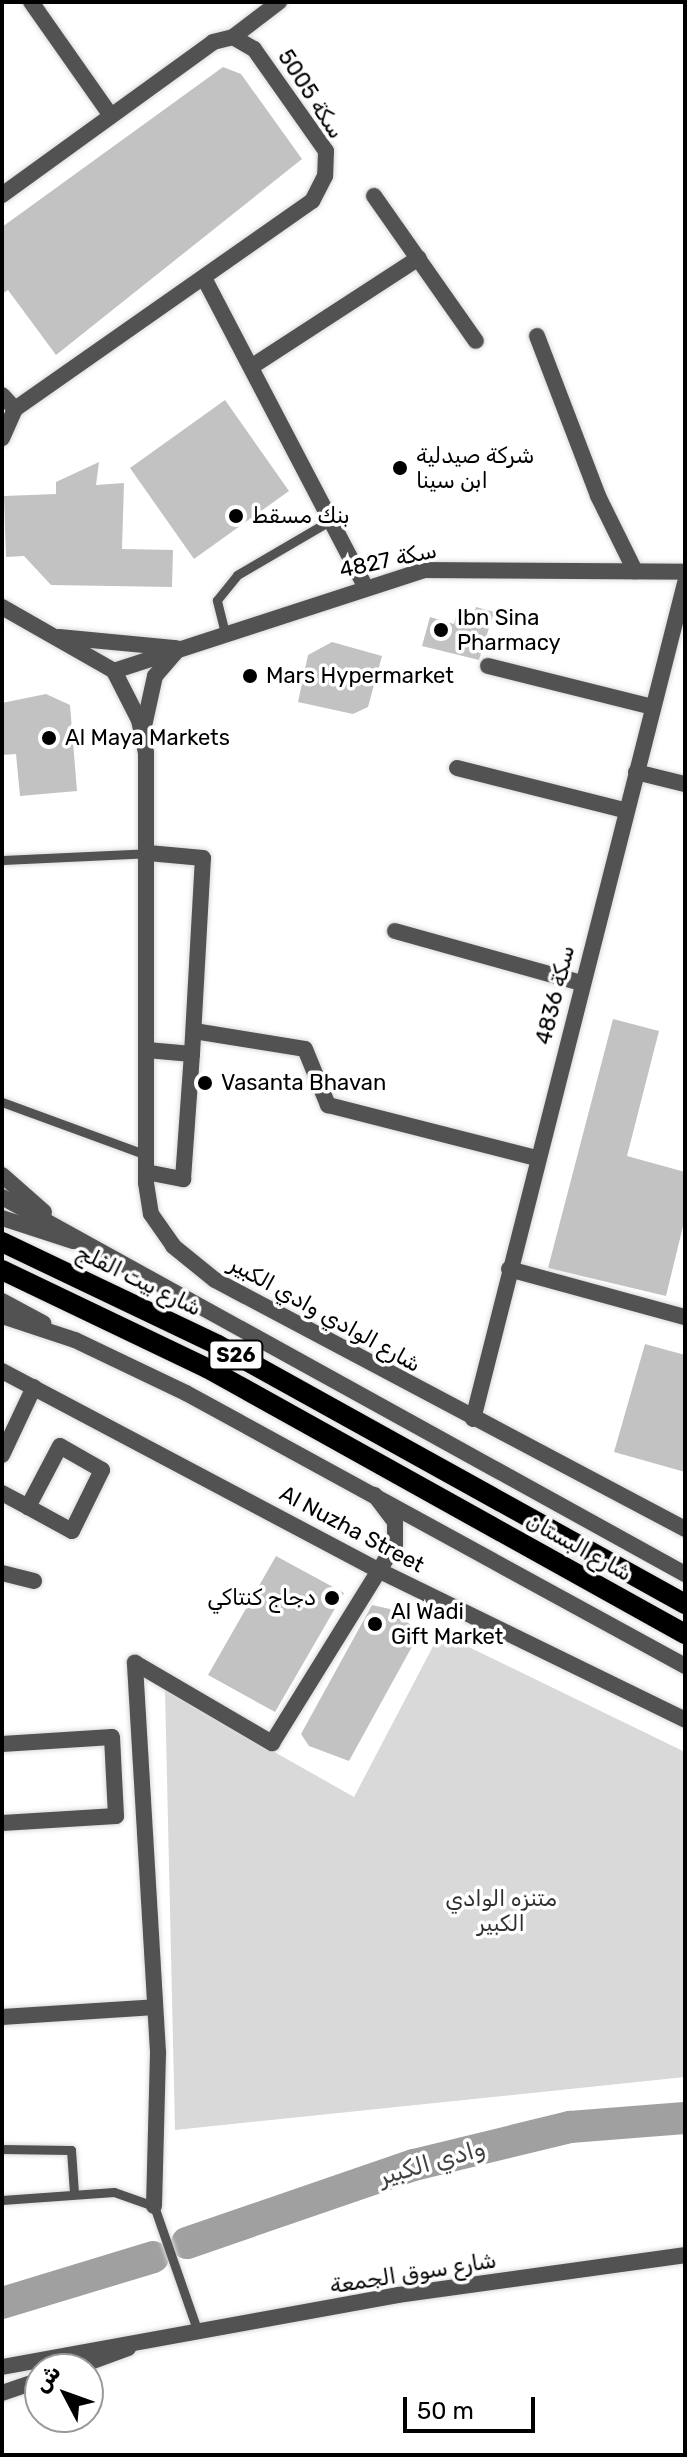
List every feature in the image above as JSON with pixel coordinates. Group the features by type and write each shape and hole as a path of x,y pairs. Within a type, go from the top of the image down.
{"main road":[{"name":"شارع بيت الفلج","path":"2,1242 218,1345 464,1481"},
{"name":"شارع البستان","path":"2,1270 207,1368 685,1634"},
{"name":"شارع البستان","path":"464,1481 685,1604"}],"street":[{"path":"31,2 111,116"},
{"path":"3,191 213,42 233,37 279,2"},
{"name":"سكة 5005","path":"15,409 205,280 312,201 325,176 326,151 254,49 233,37"},
{"path":"374,196 476,341"},
{"path":"251,367 419,258"},
{"path":"205,280 364,584"},
{"path":"537,336 598,496 635,571"},
{"path":"2,395 15,409 2,438"},
{"name":"سكة 4827","path":"114,671 364,584 425,570 685,572"},
{"name":"سكة 4836","path":"473,1419 624,810 685,583"},
{"path":"2,607 114,671"},
{"path":"2,618 114,671"},
{"path":"52,636 181,648"},
{"path":"142,735 155,676 181,648"},
{"path":"488,666 653,707"},
{"name":"شارع الوادي وادي الكبير","path":"114,671 130,694 142,735 148,853 146,1164 151,1214 173,1246 215,1280 685,1529"},
{"path":"457,768 624,810"},
{"path":"636,772 685,784"},
{"path":"146,1164 183,1179 203,858 148,853"},
{"path":"395,931 581,983"},
{"path":"194,1031 305,1049 328,1105 536,1158"},
{"path":"147,1050 192,1054"},
{"path":"2,1175 48,1216 94,1248 685,1574"},
{"path":"2,1197 48,1216"},
{"path":"2,1218 94,1248"},
{"path":"509,1269 685,1317"},
{"path":"2,1301 374,1494 685,1666"},
{"path":"4,1318 75,1340"},
{"name":"Al Nuzha Street","path":"2,1371 378,1570 685,1720"},
{"path":"2,1455 34,1387"},
{"path":"2,1493 72,1531 102,1470 60,1446 28,1507"},
{"path":"154,2206 155,2007 135,1663 272,1743 395,1545 395,1522 374,1494"},
{"path":"2,1573 34,1581"},
{"path":"2,1744 112,1737 116,1816 2,1823"},
{"path":"2,2017 155,2007"},
{"name":"شارع سوق الجمعة","path":"2,2367 148,2340 685,2255"},
{"name":"شارع سوق الجمعة","path":"104,2357 148,2340"},
{"path":"2,2393 24,2385"}],"lane":[{"path":"225,633 217,600 237,575 331,520"},
{"path":"2,860 148,853"},
{"path":"2,1102 107,1140 146,1164"},
{"path":"2,2149 71,2150 74,2193"},
{"path":"2,2200 114,2192 154,2206 198,2332"}],"green space":[{"name":"متنزه الوادي الكبير","path":"440,1633 685,1752 685,2077 175,2130 165,1690 354,1797"}],"building":[{"path":"223,67 241,74 302,159 56,355 8,290 2,294 2,227"},
{"path":"225,400 289,491 194,559 130,468"},
{"path":"99,462 96,485 124,483 122,549 173,550 172,587 51,585 24,556 6,557 4,496 56,494 56,482"},
{"path":"476,607 494,612 479,660 422,646 430,617 454,624 457,612 473,616"},
{"path":"332,642 382,656 368,707 353,714 298,702 308,655"},
{"path":"46,694 70,705 77,791 20,796 16,754 2,755 2,703"},
{"path":"613,1019 659,1031 627,1156 685,1172 685,1218 666,1296 548,1268"},
{"path":"645,1344 685,1355 685,1472 614,1452"},
{"path":"276,1556 344,1593 275,1712 208,1675"},
{"path":"372,1605 390,1609 420,1632 349,1761 309,1746 301,1734"}],"waterway":[{"name":"وادي الكبير","path":"187,2243 414,2165 570,2127 685,2118"},
{"name":"وادي الكبير","path":"2,2303 153,2257"}],"place":[{"name":"شركة صيدلية ابن سينا","path":"400,468"},
{"name":"بنك مسقط","path":"236,516"},
{"name":"Ibn Sina Pharmacy","path":"441,630"},
{"name":"Mars Hypermarket","path":"250,676"},
{"name":"Al Maya Markets","path":"49,738"},
{"name":"Vasanta Bhavan","path":"205,1083"},
{"name":"دجاج كنتاكي","path":"332,1598"},
{"name":"Al Wadi Gift Market","path":"375,1624"}]}
